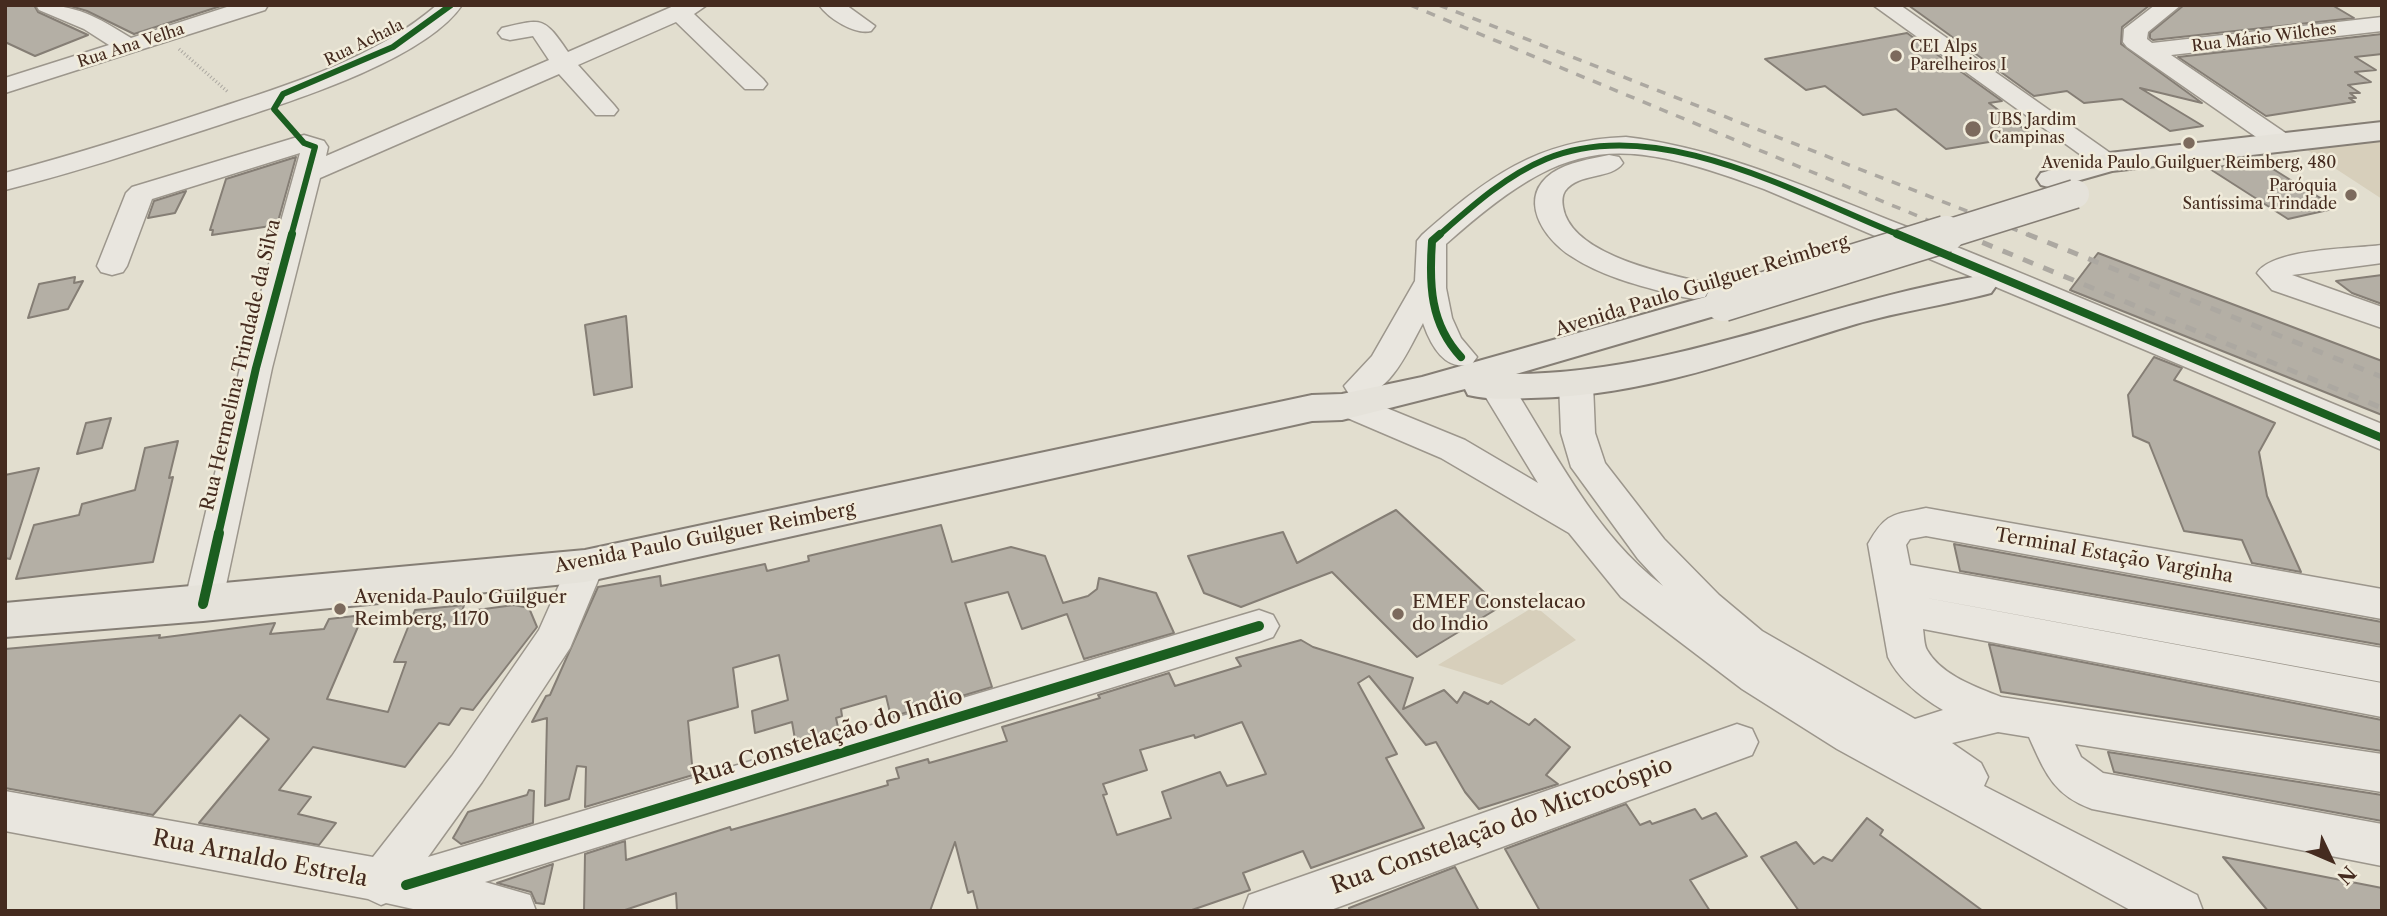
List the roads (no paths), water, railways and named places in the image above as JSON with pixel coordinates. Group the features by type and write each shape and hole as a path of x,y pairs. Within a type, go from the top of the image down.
{"main road":[{"name":"Avenida Paulo Guilguer Reimberg","path":"1341,400 1437,385 1709,293 2119,168 2176,154 2382,131"},
{"path":"1479,372 1547,387 1623,378 1693,362 1838,316 1979,286"},
{"name":"Avenida Paulo Guilguer Reimberg","path":"5,620 203,604 585,566 1479,372"}],"street":[{"path":"47,5 107,31 128,46"},
{"name":"Rua Ana Velha","path":"5,86 257,5"},
{"name":"Rua Achala","path":"5,182 153,139 317,81 390,49 436,20 451,5"},
{"path":"830,5 863,26"},
{"path":"1884,5 2119,168"},
{"path":"2170,5 2136,29 2134,42 2281,142"},
{"path":"305,175 687,9 754,84"},
{"name":"Rua Mário Wilches","path":"2146,51 2382,24"},
{"path":"510,33 538,28 563,63 605,110"},
{"name":"Rua Hermelina Trindade da Silva","path":"112,265 136,199 142,193 304,143 315,148 305,175 256,368 203,604"},
{"path":"1983,717 1901,741 1756,677 1635,586 1583,526 1479,372 1445,342 1428,285 1432,241 1494,186 1543,158 1594,146 1645,148 1705,161 1774,184 1939,250 2382,438"},
{"path":"1709,293 1627,273 1577,246 1555,227 1548,211 1549,196 1561,180 1588,167 1620,161 1646,162 1674,168 1770,202 1979,286 2382,458"},
{"path":"2382,254 2280,266 2273,271 2274,276 2291,286 2382,318"},
{"path":"1428,285 1385,363 1341,400 1453,449 1583,526"},
{"path":"1576,384 1577,433 1589,467 1651,549 1705,606 1849,718 2088,865 2180,911"},
{"name":"Terminal Estação Varginha","path":"2382,604 1926,522 1898,528 1887,544 1908,657 1930,680 1983,717 2043,721 2382,773"},
{"path":"393,884 556,637 585,566"},
{"path":"1896,593 2382,665"},
{"path":"1896,593 2382,700"},
{"name":"Rua Constelação do Indio","path":"393,884 1259,626"},
{"path":"1849,718 1918,722 1983,717"},
{"path":"2043,721 2066,770 2092,790 2382,845"},
{"path":"1911,738 2088,865"},
{"name":"Rua Constelação do Microcóspio","path":"1266,911 1737,742"},
{"name":"Rua Arnaldo Estrela","path":"5,811 393,884 513,911"}],"railway":[{"path":"1410,5 1966,236"},
{"path":"1439,5 2031,236"},
{"path":"1962,234 2382,408"},
{"path":"2027,234 2382,377"}],"place":[{"name":"CEI Alps Parelheiros I","path":"1896,56"},
{"name":"UBS Jardim Campinas","path":"1973,129"},
{"name":"Avenida Paulo Guilguer Reimberg, 480","path":"2189,143"},
{"name":"Paróquia Santíssima Trindade","path":"2351,195"},
{"name":"Avenida Paulo Guilguer Reimberg, 1170","path":"340,609"},
{"name":"EMEF Constelacao do Indio","path":"1398,614"}]}
